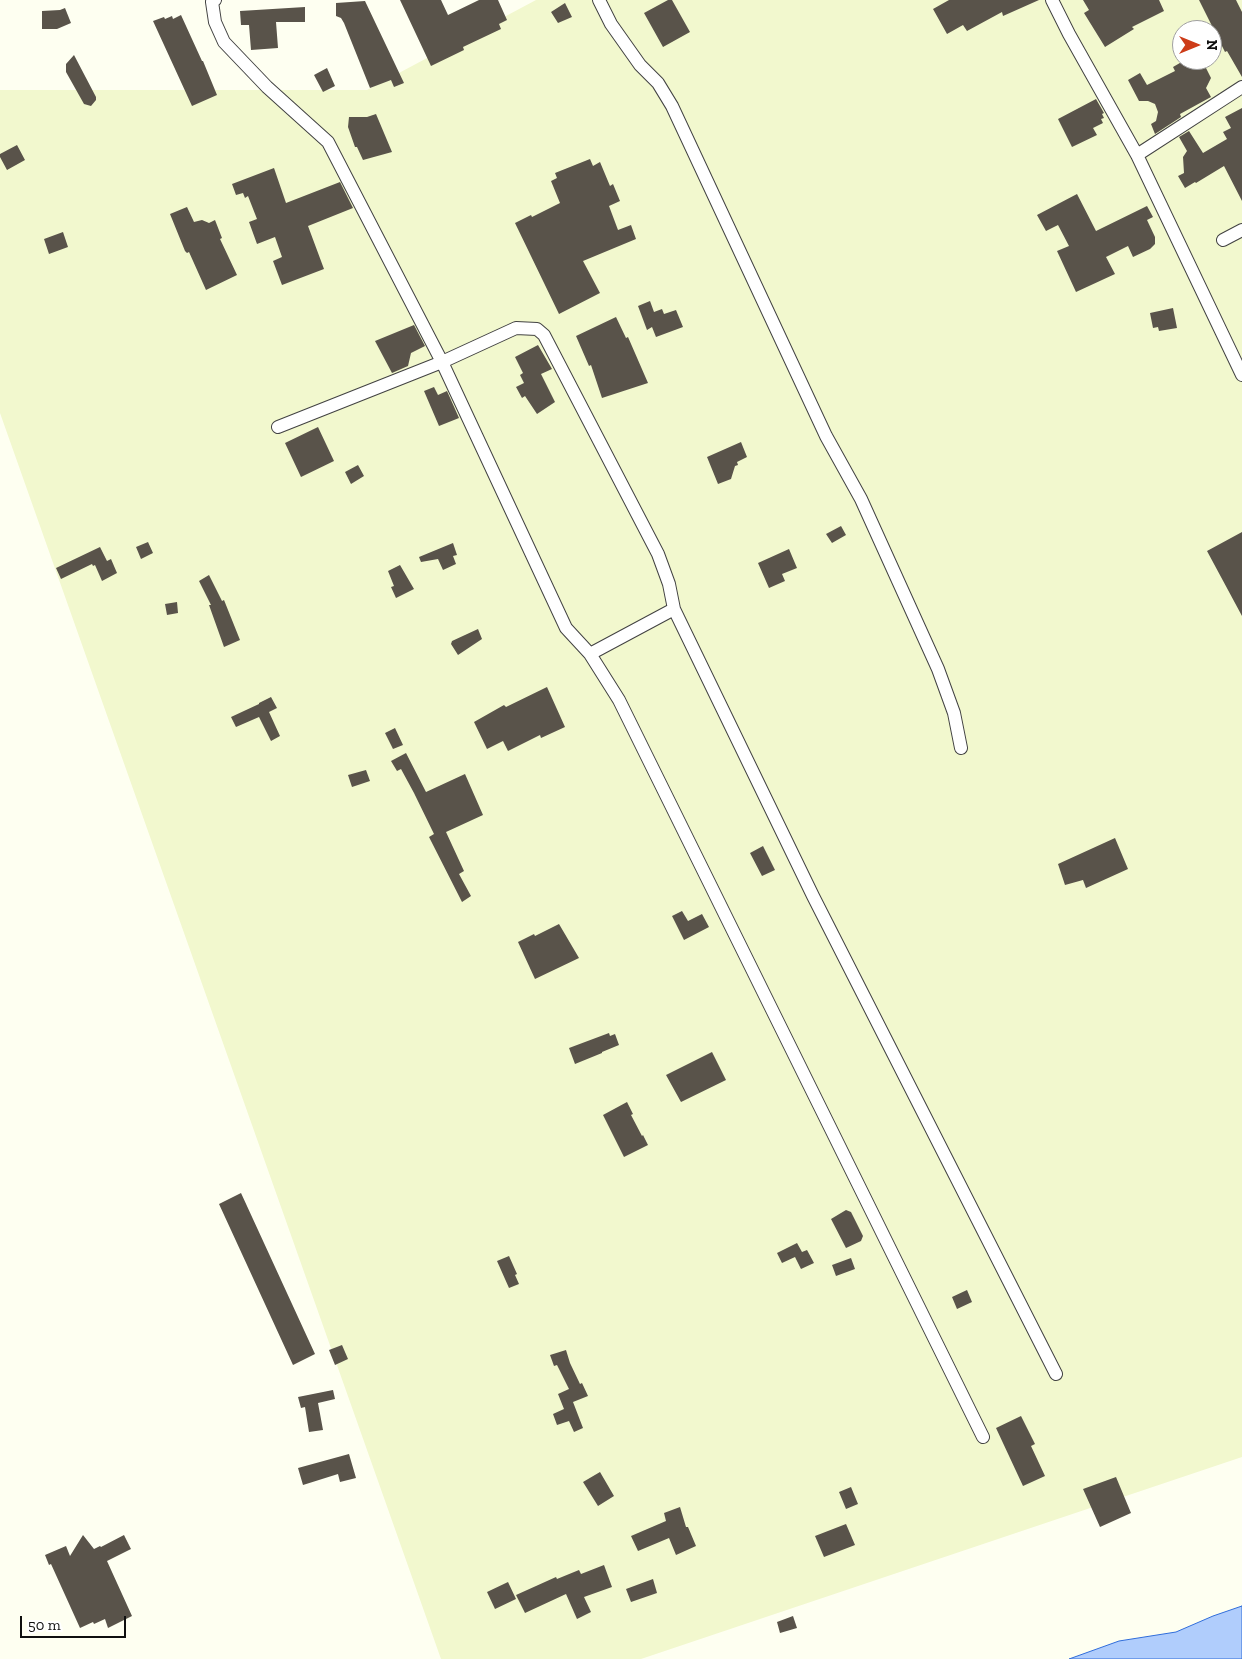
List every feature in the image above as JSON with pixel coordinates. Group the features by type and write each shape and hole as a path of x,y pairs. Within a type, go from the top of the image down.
{"street":[{"path":"215,0 212,2 215,22 224,42 266,87 328,142 442,362 566,628 590,654 623,709 983,1437"},
{"path":"599,0 611,24 640,65 658,83 672,106 826,436 861,499 934,660 954,713 961,748"},
{"path":"1052,0 1137,155 1242,375"},
{"path":"1137,155 1242,87"},
{"path":"1223,240 1242,230"},
{"path":"278,427 442,362 516,328 537,329 544,335 658,554 670,584 674,609 813,896 1056,1374"},
{"path":"590,654 674,609"}],"green space":[{"path":"536,0 1242,0 1242,1457 641,1659 441,1659 0,413 0,90 367,90"}],"water":[{"path":"1242,1606 1242,1659 1069,1659 1119,1641 1176,1632"}],"building":[{"path":"400,0 441,0 448,15 479,0 498,0 507,20 499,24 501,29 463,47 464,50 431,66"},
{"path":"668,0 672,0 690,32 663,47 644,13"},
{"path":"949,0 1039,0 1003,16 1002,12 967,31 963,25 947,34 933,9"},
{"path":"1083,0 1159,0 1164,11 1132,27 1134,29 1105,47 1084,13 1089,10"},
{"path":"1199,0 1236,0 1242,12 1242,77 1222,46 1222,20 1209,20"},
{"path":"365,1 404,83 394,87 391,80 370,88 344,23 341,18 336,16 336,3"},
{"path":"565,3 572,17 558,23 551,12"},
{"path":"305,7 305,22 276,22 278,48 251,50 249,25 241,25 240,11"},
{"path":"65,8 71,23 57,29 42,29 42,11"},
{"path":"181,15 217,95 192,106 153,21 172,16 173,19"},
{"path":"74,55 96,97 91,106 84,104 66,72 66,64"},
{"path":"327,68 335,86 323,92 314,75"},
{"path":"1207,70 1211,78 1206,88 1211,97 1180,114 1181,117 1155,134 1151,124 1156,121 1158,112 1155,104 1148,101 1139,101 1128,80 1140,73 1147,85 1175,71"},
{"path":"1096,99 1104,113 1102,114 1104,118 1101,119 1103,123 1093,128 1097,135 1072,147 1058,119"},
{"path":"1242,108 1242,201 1224,166 1185,188 1178,176 1184,173 1183,157 1187,151 1179,137 1189,131 1203,153 1227,139 1223,132 1231,128 1225,117"},
{"path":"376,114 392,152 363,160 357,147 355,147 348,127 349,117 367,117"},
{"path":"17,145 25,160 7,170 0,154"},
{"path":"590,159 593,166 600,162 610,186 613,184 620,201 609,206 618,230 631,225 636,239 583,261 600,293 559,314 515,223 560,203 551,181 557,178 555,173"},
{"path":"274,168 286,203 340,182 353,208 308,226 324,269 282,285 273,261 282,257 275,237 257,244 249,222 257,219 248,196 245,198 243,193 236,195 232,184"},
{"path":"1077,194 1096,231 1147,206 1153,217 1147,220 1155,237 1155,244 1150,249 1133,257 1128,246 1106,257 1115,274 1076,292 1057,251 1069,246 1058,225 1046,231 1037,215"},
{"path":"187,207 194,222 202,220 209,223 215,220 222,238 220,239 237,275 206,290 189,252 185,251 170,214"},
{"path":"63,232 68,247 49,254 44,239"},
{"path":"650,301 654,312 662,309 664,314 676,310 683,327 656,337 652,327 647,330 638,306"},
{"path":"1173,308 1177,328 1159,331 1158,327 1153,328 1150,313"},
{"path":"616,317 626,338 628,337 648,383 602,398 591,365 589,366 576,336"},
{"path":"414,325 425,346 411,353 408,366 392,373 375,341"},
{"path":"538,345 552,369 541,374 555,402 537,414 525,396 522,398 516,387 524,383 520,375 523,373 515,357"},
{"path":"434,387 438,395 447,391 459,418 439,426 424,391"},
{"path":"318,427 334,461 301,477 285,443"},
{"path":"741,442 747,457 737,462 738,465 735,466 731,479 718,484 707,457"},
{"path":"358,465 364,476 351,484 345,472"},
{"path":"841,526 846,535 832,543 826,534"},
{"path":"1242,532 1242,616 1207,551"},
{"path":"148,542 153,553 141,559 136,547"},
{"path":"453,543 457,555 453,556 456,564 443,570 438,559 421,562 419,557"},
{"path":"100,547 107,561 111,559 117,573 102,581 95,565 93,566 92,564 61,579 56,568"},
{"path":"789,549 797,568 782,574 785,581 769,588 758,563"},
{"path":"400,565 414,589 396,598 391,587 394,586 388,571"},
{"path":"209,575 222,601 224,600 240,640 224,647 209,605 211,605 199,581"},
{"path":"177,602 178,613 167,615 165,604"},
{"path":"478,629 482,639 458,655 451,644 452,641"},
{"path":"547,687 565,727 541,738 540,735 508,751 503,741 487,749 474,722 504,705 506,707"},
{"path":"271,697 277,708 269,712 280,736 271,741 259,717 236,727 231,717"},
{"path":"395,728 403,745 393,749 385,733"},
{"path":"406,753 426,792 465,774 483,815 446,832 464,871 459,874 471,896 462,902 429,837 434,834 414,793 401,769 397,771 391,761"},
{"path":"366,770 370,781 352,787 348,775"},
{"path":"1115,838 1128,869 1086,888 1083,880 1065,885 1058,864"},
{"path":"763,846 775,870 762,876 750,853"},
{"path":"682,911 688,921 702,914 709,927 684,940 672,916"},
{"path":"559,924 579,958 535,979 518,942"},
{"path":"609,1033 610,1036 615,1034 619,1045 575,1064 569,1048"},
{"path":"712,1052 726,1080 681,1102 666,1075"},
{"path":"627,1102 633,1114 631,1115 648,1145 624,1157 603,1115"},
{"path":"241,1193 315,1354 293,1365 219,1204"},
{"path":"846,1210 851,1212 863,1236 861,1241 846,1248 831,1219"},
{"path":"797,1243 802,1252 807,1250 814,1263 801,1269 795,1257 782,1263 777,1253"},
{"path":"509,1256 519,1284 509,1288 497,1261"},
{"path":"851,1258 855,1269 836,1276 832,1265"},
{"path":"967,1290 972,1302 957,1309 952,1297"},
{"path":"342,1345 348,1359 335,1365 329,1350"},
{"path":"566,1350 580,1384 582,1383 588,1396 573,1402 583,1428 574,1432 569,1421 557,1425 553,1414 564,1409 558,1394 569,1389 557,1365 554,1366 550,1355"},
{"path":"333,1390 335,1399 318,1403 323,1430 309,1432 305,1407 301,1408 298,1397"},
{"path":"1021,1416 1035,1444 1031,1446 1045,1476 1023,1486 996,1428"},
{"path":"349,1454 356,1478 340,1482 338,1474 303,1485 298,1468"},
{"path":"600,1472 614,1496 598,1506 583,1482"},
{"path":"1116,1477 1131,1513 1100,1527 1083,1489"},
{"path":"851,1487 858,1504 846,1509 839,1492"},
{"path":"680,1507 686,1527 688,1527 696,1546 676,1555 669,1538 638,1551 631,1536 666,1521 664,1513"},
{"path":"846,1524 855,1545 824,1557 815,1536"},
{"path":"83,1535 94,1549 124,1535 131,1549 107,1561 132,1616 108,1628 105,1619 80,1628 51,1564 49,1565 45,1555 66,1546 70,1556"},
{"path":"604,1565 612,1587 584,1597 591,1612 577,1619 566,1594 525,1613 516,1595 556,1577 557,1579 579,1570 581,1574"},
{"path":"653,1579 657,1593 631,1602 626,1589"},
{"path":"508,1582 516,1599 495,1609 487,1592"},
{"path":"793,1616 797,1628 780,1633 777,1622"}]}
